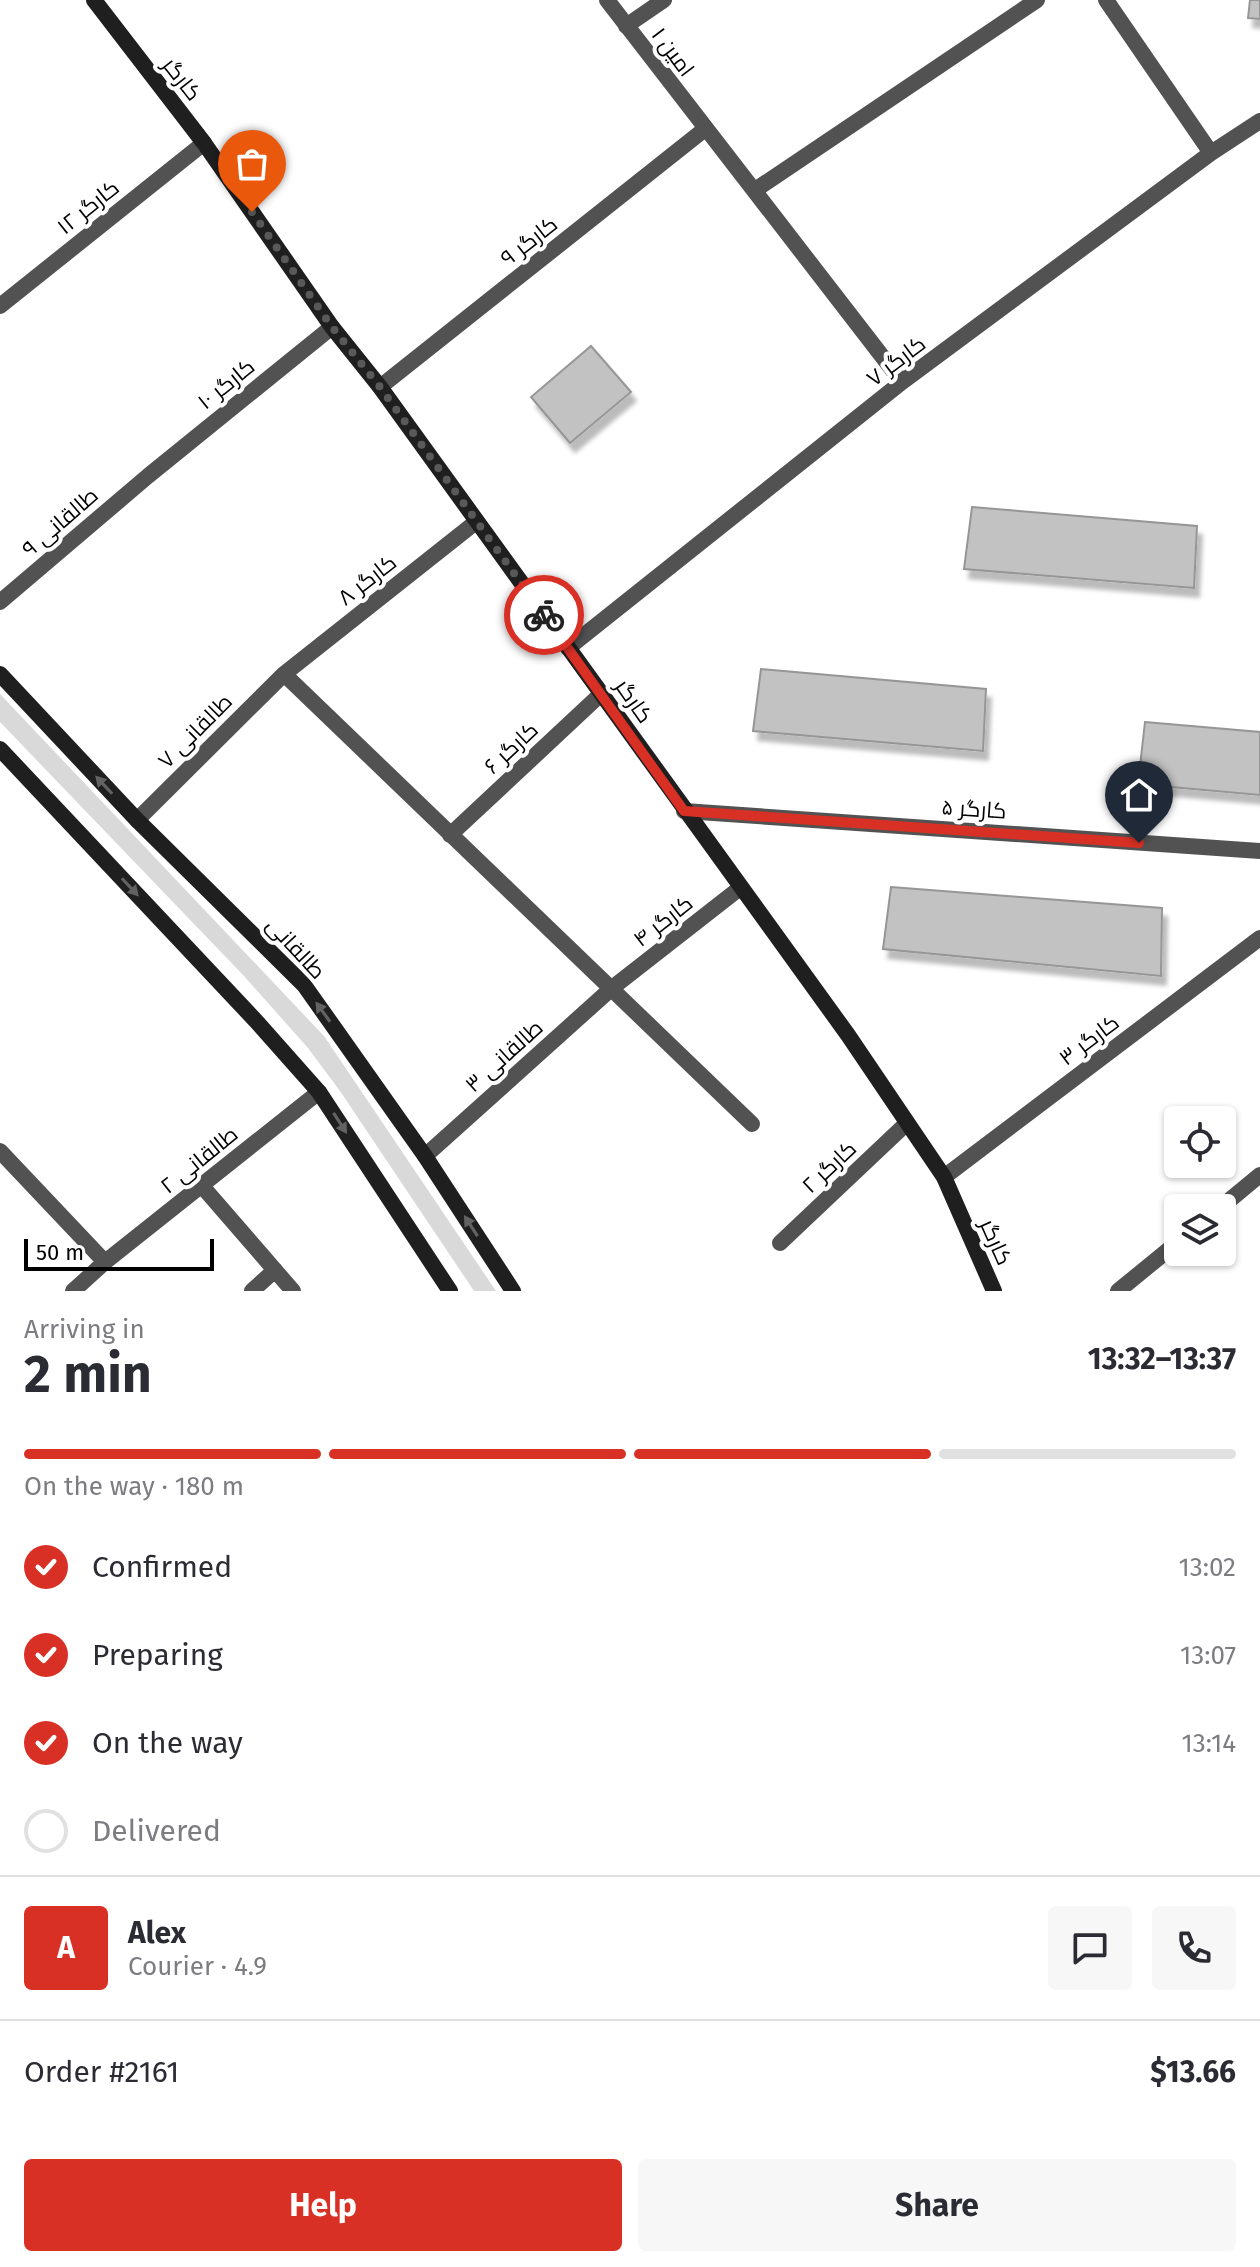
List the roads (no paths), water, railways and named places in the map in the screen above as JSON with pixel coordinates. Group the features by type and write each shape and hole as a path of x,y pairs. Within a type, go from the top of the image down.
{"main road":[{"name":"کارگر","path":"94,0 204,143 332,327 380,387 848,1035 944,1177 994,1291"},
{"name":"طالقانی","path":"0,674 137,820 304,985 425,1156 513,1291"},
{"path":"0,749 319,1092 450,1291"}],"street":[{"name":"امین ۱","path":"607,0 902,382"},
{"path":"626,26 664,0"},
{"path":"755,190 1037,0"},
{"path":"1106,0 1211,153"},
{"name":"کارگر ۷","path":"568,648 902,382 1211,153 1260,121"},
{"name":"کارگر ۹","path":"380,387 705,129"},
{"name":"کارگر ۱۲","path":"0,306 204,143"},
{"name":"کارگر ۱۰","path":"148,476 332,327"},
{"name":"طالقانی ۹","path":"0,602 148,476"},
{"name":"کارگر ۸","path":"284,674 476,522"},
{"path":"284,674 752,1124"},
{"name":"طالقانی ۷","path":"137,820 284,674"},
{"name":"کارگر ۶","path":"450,835 602,693"},
{"name":"کارگر ۵","path":"684,811 1260,851"},
{"name":"کارگر ۴","path":"612,988 740,888"},
{"name":"کارگر ۳","path":"944,1177 1260,938"},
{"name":"طالقانی ۳","path":"425,1156 612,988"},
{"name":"طالقانی ۲","path":"73,1291 105,1262 319,1092"},
{"name":"کارگر ۲","path":"780,1243 907,1123"},
{"path":"0,1151 105,1262"},
{"path":"1236,1195 1260,1175"},
{"path":"202,1186 293,1291"},
{"path":"1118,1291 1164,1253"},
{"path":"252,1291 275,1270"}]}
